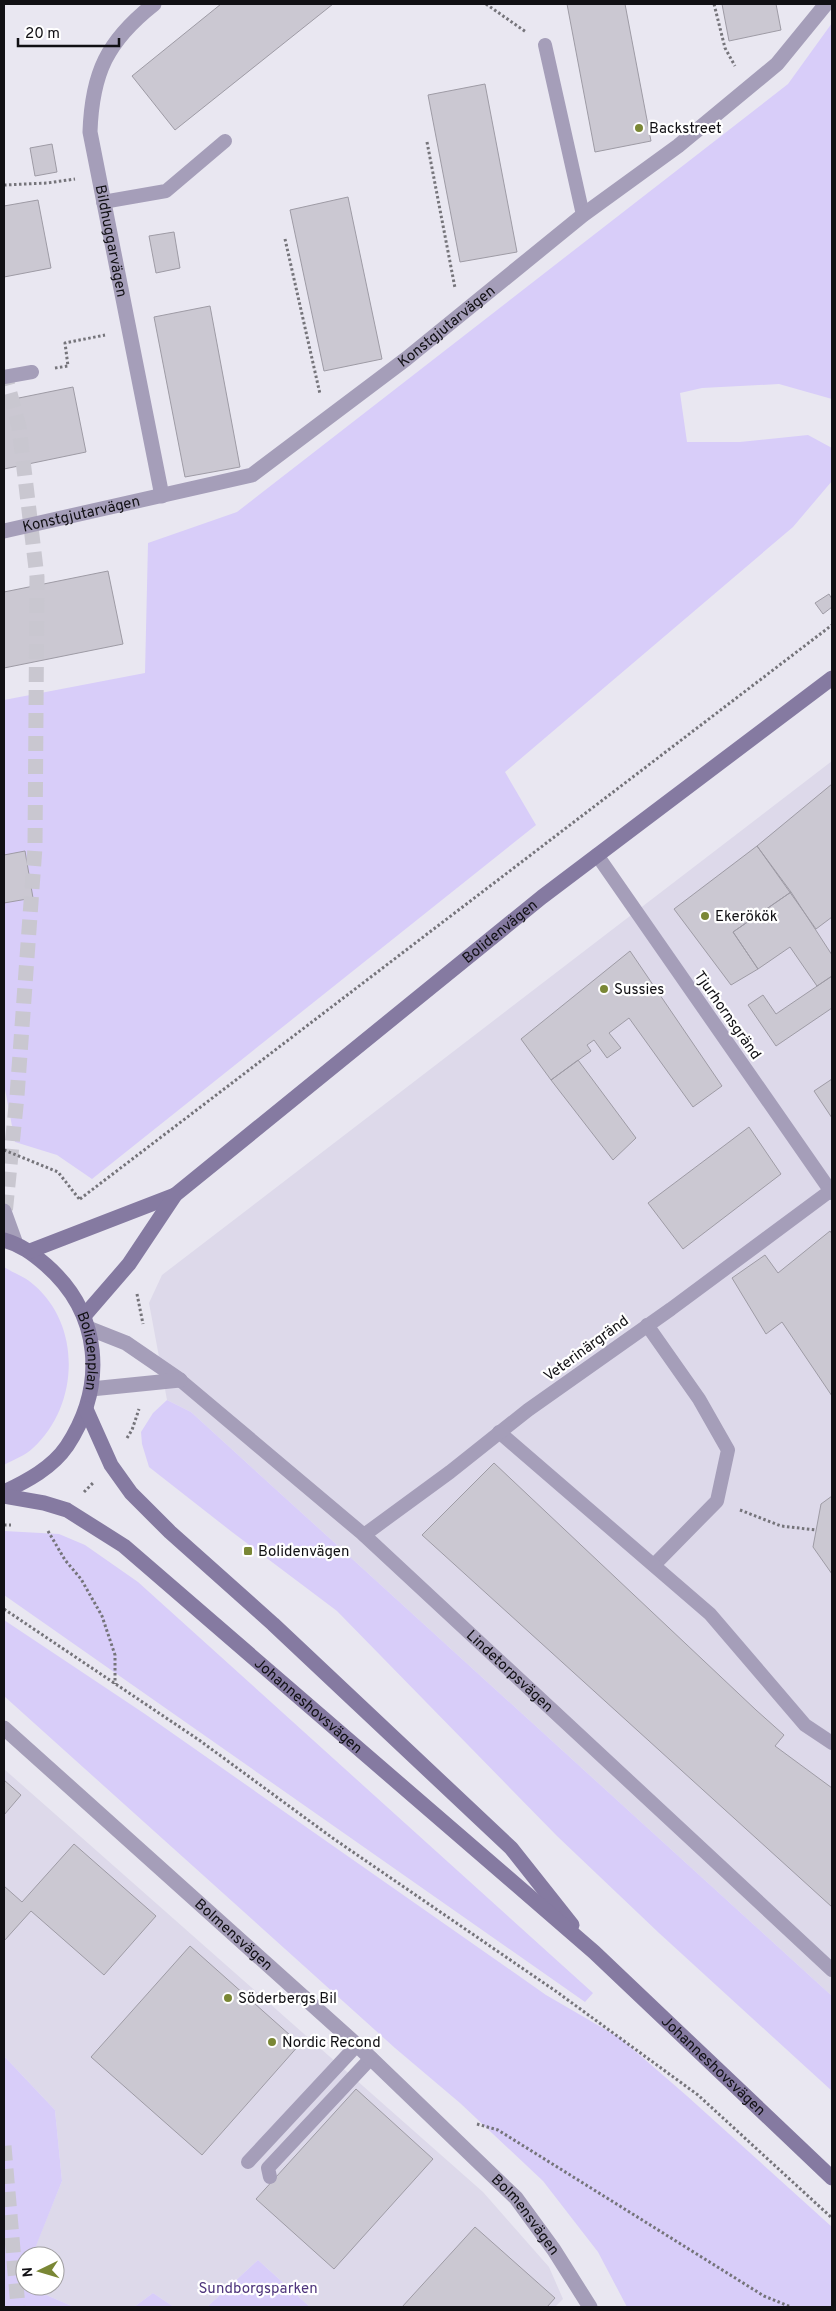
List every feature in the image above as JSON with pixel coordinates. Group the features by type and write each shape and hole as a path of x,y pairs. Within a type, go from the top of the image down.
{"main road":[{"name":"Bolidenvägen","path":"86,1322 129,1264 175,1195 542,897 832,678"},
{"name":"Bolidenvägen","path":"30,1251 175,1195"},
{"name":"Bolidenplan","path":"4,1494 36,1476 66,1447 86,1409 92,1389 93,1358 86,1322 63,1280 30,1251 10,1242"},
{"name":"Johanneshovsvägen","path":"86,1409 111,1465 131,1493 170,1532 273,1624 511,1848 594,1952"},
{"name":"Johanneshovsvägen","path":"4,1494 67,1510 124,1546 594,1952 832,2178"}],"street":[{"name":"Bildhuggarvägen","path":"154,4 134,20 110,50 98,74 91,102 90,132 162,496"},
{"name":"Konstgjutarvägen","path":"4,531 252,476 326,421 460,316 583,215 678,146 777,64 826,4"},
{"path":"4,1211 10,1242"},
{"name":"Lindetorpsvägen","path":"86,1322 126,1343 180,1380"},
{"path":"92,1389 180,1380"},
{"name":"Bolmensvägen","path":"4,1728 358,2045 516,2198 554,2250 590,2307"}],"lane":[{"path":"545,45 583,215"},
{"path":"103,202 166,191 225,141"},
{"path":"4,378 32,372"},
{"name":"Tjurhornsgränd","path":"597,855 831,1192"},
{"name":"Veterinärgränd","path":"364,1535 499,1432 831,1192"},
{"path":"647,1325 699,1399 728,1450 717,1501 654,1565"},
{"name":"Lindetorpsvägen","path":"180,1380 364,1535 832,1970"},
{"path":"499,1432 710,1614 805,1725 832,1743"},
{"path":"248,2162 358,2045"},
{"path":"270,2177 268,2168 371,2058"}],"path":[{"path":"486,4 545,45"},
{"path":"714,4 725,48 747,89"},
{"path":"427,142 460,316"},
{"path":"4,185 47,183 98,176"},
{"path":"285,239 326,421"},
{"path":"68,366 65,343 95,337"},
{"path":"4,1150 58,1172 80,1199 832,625"},
{"path":"717,1501 781,1526 816,1530"},
{"path":"47,1530 64,1560 81,1579 102,1616 115,1655 115,1684"},
{"path":"4,1609 199,1740 334,1838 557,1992 698,2095 832,2218"},
{"path":"472,2122 498,2130 764,2296 791,2307"}],"shaded area":[{"path":"832,761 832,1996 191,1412 167,1400 149,1303 162,1275"},
{"path":"4,1769 483,2192 549,2267 563,2299 555,2307 310,2307 258,2260 207,2307 174,2307 153,2293 134,2307 74,2307 49,2296 65,2296 65,2246 36,2246 62,2181 55,2110 4,2056"}],"green space":[{"path":"832,23 832,399 779,384 702,388 680,393 687,442 740,442 808,435 832,448 832,481 793,527 505,772 536,825 92,1179 57,1155 15,1142 4,1084 4,700 145,673 148,543 237,512 788,84"},
{"path":"4,1267 31,1282 50,1302 61,1322 67,1344 69,1366 66,1389 59,1411 48,1431 30,1451 4,1465"},
{"path":"167,1400 191,1412 832,1996 832,2091 659,1933 557,1836 337,1611 149,1467 142,1444 141,1432 153,1413"},
{"path":"4,1531 59,1534 85,1545 138,1582 593,1993 585,2002 4,1595"},
{"path":"4,1620 145,1714 546,1995 620,2038 832,2227 832,2307 627,2307 598,2252 543,2181 460,2103 395,2048 4,1696"},
{"path":"4,2056 55,2110 62,2181 36,2246 15,2246 15,2296 49,2296 74,2307 4,2307"},
{"name":"Sundborgsparken","path":"258,2260 310,2307 207,2307"},
{"name":"Sundborgsparken","path":"153,2293 174,2307 134,2307"}],"building":[{"path":"221,4 333,4 175,130 132,76"},
{"path":"567,4 625,4 651,141 595,152"},
{"path":"722,4 776,4 781,30 729,41"},
{"path":"485,84 517,252 460,262 428,95"},
{"path":"52,144 57,172 35,176 30,148"},
{"path":"348,197 382,359 324,371 290,210"},
{"path":"38,200 51,268 4,277 4,206"},
{"path":"174,232 180,268 156,273 149,236"},
{"path":"210,306 240,467 185,477 154,317"},
{"path":"73,387 86,452 4,469 4,401"},
{"path":"108,571 123,644 4,668 4,592"},
{"path":"829,594 832,599 832,607 823,614 815,603"},
{"path":"832,784 832,917 816,929 757,846"},
{"path":"757,846 791,892 733,932 758,969 731,985 674,909"},
{"path":"25,851 33,898 4,903 4,855"},
{"path":"791,892 832,955 832,976 817,986 790,947 758,969 733,932"},
{"path":"630,951 722,1086 693,1107 629,1018 609,1033 621,1048 607,1058 594,1040 587,1045 591,1051 551,1080 521,1039"},
{"path":"832,976 832,1008 776,1046 748,1005 763,995 776,1014"},
{"path":"578,1060 636,1138 613,1160 551,1080"},
{"path":"832,1079 832,1118 814,1091"},
{"path":"749,1127 781,1174 683,1249 648,1203"},
{"path":"830,1231 832,1234 832,1396 782,1322 766,1334 732,1278 765,1255 778,1273"},
{"path":"494,1463 784,1735 775,1746 832,1788 832,1907 422,1535"},
{"path":"832,1496 832,1574 813,1547 821,1504"},
{"path":"4,1780 21,1795 4,1815"},
{"path":"74,1844 156,1916 104,1975 31,1911 4,1941 4,1886 22,1902"},
{"path":"190,1946 300,2044 202,2155 91,2057"},
{"path":"356,2089 433,2159 334,2269 256,2199"},
{"path":"475,2227 555,2298 547,2307 402,2307"}],"tunnel":[{"path":"4,371 19,427 37,577 35,847 17,1096 4,1224"},
{"path":"4,2146 18,2307"}],"place":[{"name":"Backstreet","path":"639,128"},
{"name":"Ekerökök","path":"705,916"},
{"name":"Sussies","path":"604,989"},
{"name":"Bolidenvägen","path":"248,1551"},
{"name":"Söderbergs Bil","path":"228,1998"},
{"name":"Nordic Recond","path":"272,2042"}]}
